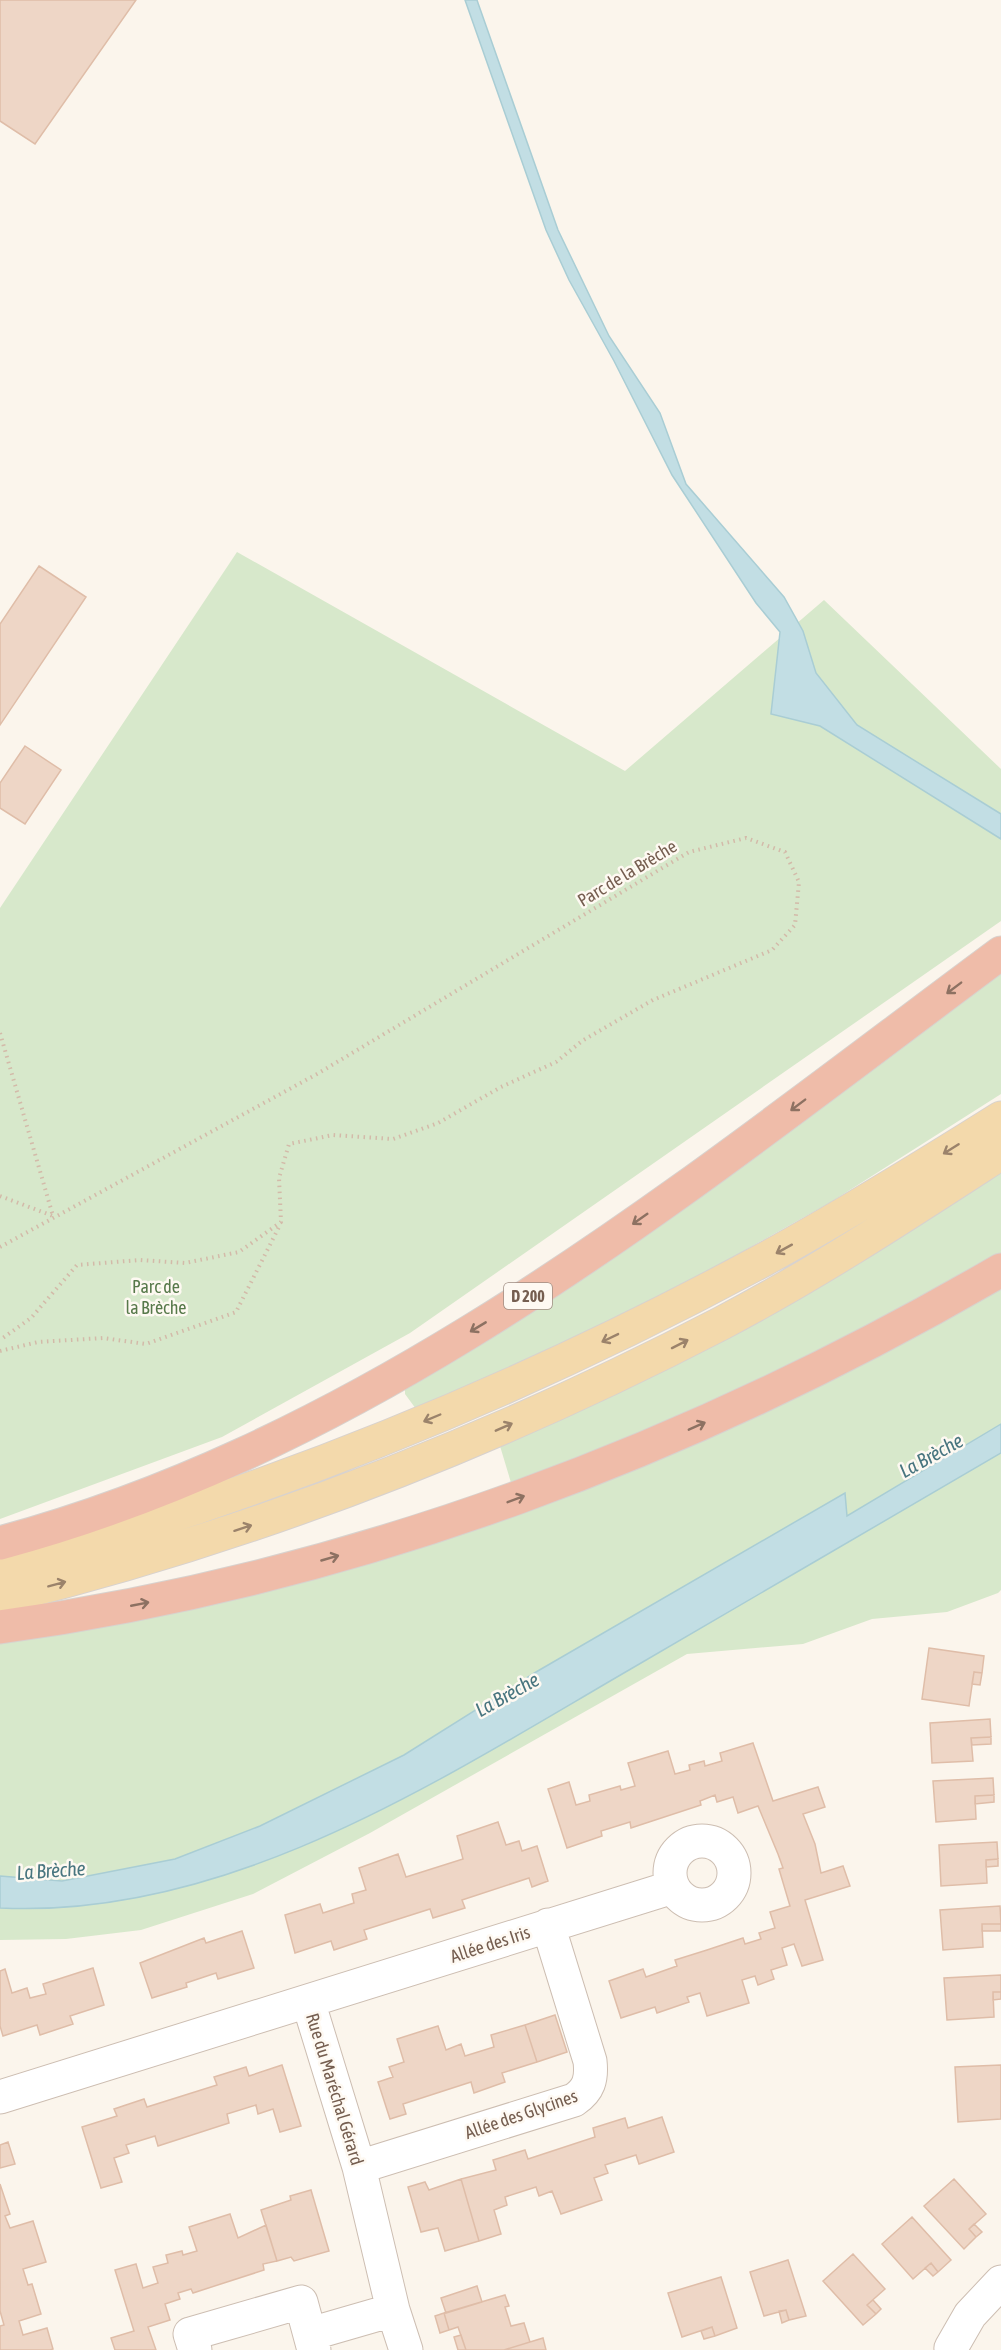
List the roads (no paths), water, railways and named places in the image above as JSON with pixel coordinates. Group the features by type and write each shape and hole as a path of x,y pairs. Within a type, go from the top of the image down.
{"highway":[{"name":"D 200","path":"0,1543 101,1510 244,1453 390,1379 482,1325 678,1193 1001,953"},
{"path":"0,1628 77,1616 221,1587 395,1540 473,1515 678,1435 750,1402 894,1330 1001,1270"}],"main road":[{"path":"0,1569 62,1553 255,1488 510,1384 676,1305 762,1261 1001,1118"},
{"path":"0,1598 164,1553 255,1524 467,1443 571,1397 723,1322 779,1291 858,1245 1001,1153"}],"street":[{"name":"Allée des Iris","path":"308,2001 673,1887"},
{"name":"Allée des Glycines","path":"360,2167 574,2100 584,2094 591,2073 590,2061 548,1925"},
{"name":"Rue du Maréchal Gérard","path":"0,2097 308,2001 360,2167 393,2310 406,2350"},
{"path":"949,2349 970,2315 1001,2282"},
{"path":"195,2350 190,2334 301,2302 312,2342 393,2310"}],"water":[{"path":"465,0 477,0 558,230 609,336 660,413 686,484 784,597 803,631 816,673 857,725 1001,814 1001,839 820,726 771,714 780,632 756,603 672,475 614,361 569,280 546,230"},
{"name":"La Brèche","path":"1001,1424 1001,1453 482,1756 329,1835 249,1867 168,1891 85,1905 0,1908 0,1876 62,1881 175,1859 260,1826 404,1755 536,1672 845,1493 847,1516"}],"park label":[{"name":"Parc de la Brèche","path":"156,1296"}]}
